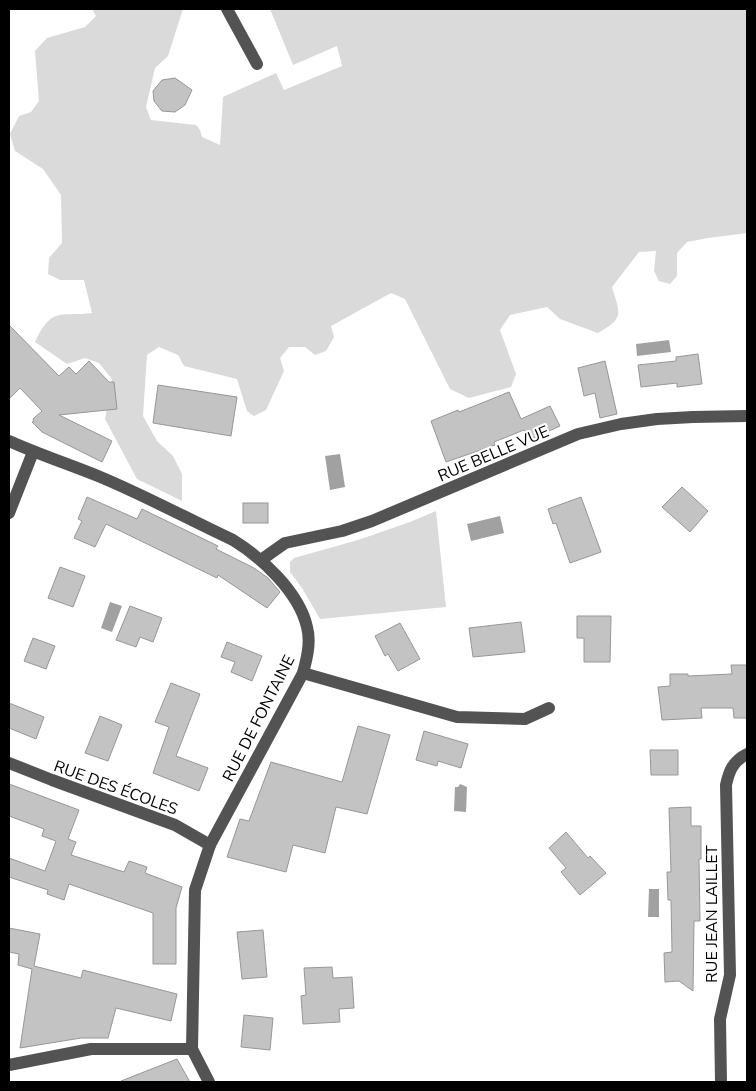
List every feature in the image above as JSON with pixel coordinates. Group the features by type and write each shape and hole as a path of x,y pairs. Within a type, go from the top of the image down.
{"street":[{"path":"227,9 257,64"},
{"name":"RUE BELLE VUE","path":"261,560 285,543 342,531 372,521 578,434 621,424 658,419 747,416"},
{"name":"RUE DE FONTAINE","path":"9,441 32,452 61,461 100,477 233,540 261,560 287,589 307,626 308,649 303,672 210,845 195,890 192,1049 209,1082"},
{"path":"9,513 32,452"},
{"path":"303,672 457,717 525,719 548,708"},
{"name":"RUE JEAN LAILLET","path":"721,1082 720,1020 730,975 726,786 728,772 735,762 747,754"},
{"name":"RUE DES ÉCOLES","path":"9,763 175,825 210,845"},
{"path":"9,1065 91,1050 192,1049"}],"shaded area":[{"path":"92,9 183,9 168,56 155,68 146,107 151,120 196,125 202,137 220,145 223,97 276,73 284,90 342,66 337,46 293,65 270,9 747,9 747,233 687,242 677,253 677,276 670,284 659,281 654,271 656,251 639,252 612,287 618,309 616,319 607,328 598,333 560,319 547,307 510,315 500,330 516,374 511,387 469,398 450,389 405,299 391,293 331,326 334,337 326,351 315,355 305,347 289,347 280,358 284,371 266,410 254,416 247,411 237,379 184,366 178,355 159,347 147,355 143,416 157,441 173,456 182,474 182,501 137,479 105,419 112,379 99,363 85,358 67,364 35,342 52,318 64,314 92,313 84,280 60,280 48,274 49,258 62,243 61,195 43,169 15,151 10,134 19,116 31,112 39,101 35,51 47,38 85,27 96,16"},
{"path":"669,340 671,352 637,356 636,344"},
{"path":"340,454 345,487 330,490 325,456"},
{"path":"436,511 446,607 320,619 302,588 290,572 290,562 294,558 358,540"},
{"path":"500,516 504,533 471,541 467,524"},
{"path":"110,602 122,606 112,632 101,628"},
{"path":"460,784 467,787 466,812 454,811 455,787 458,787"},
{"path":"649,889 659,889 659,917 648,917"}],"building":[{"path":"175,78 192,90 185,105 175,112 162,111 154,101 153,91 162,80"},
{"path":"9,325 59,376 69,367 76,374 89,361 109,382 114,382 117,409 59,415 112,441 102,462 42,432 32,422 42,411 20,388 9,399"},
{"path":"698,354 702,384 677,387 677,383 641,387 638,365 676,361 676,357"},
{"path":"605,361 617,414 600,418 595,393 584,396 578,368"},
{"path":"158,385 237,397 231,436 153,423"},
{"path":"509,392 521,419 550,406 560,426 529,440 524,430 494,442 495,445 446,462 431,421"},
{"path":"682,487 708,511 690,532 662,507"},
{"path":"87,497 137,519 142,509 218,546 216,549 254,568 268,578 280,592 267,608 218,575 217,578 106,524 95,547 74,538 82,521 78,519"},
{"path":"581,497 601,552 570,563 556,523 553,524 548,509"},
{"path":"243,503 268,503 268,523 243,523"},
{"path":"60,567 85,576 73,607 48,598"},
{"path":"130,606 162,618 153,642 140,637 136,647 116,640"},
{"path":"577,616 611,616 610,662 584,662 584,638 577,638"},
{"path":"521,622 525,652 473,657 469,628"},
{"path":"400,623 420,659 398,671 388,654 385,656 375,636"},
{"path":"33,638 55,646 46,669 24,661"},
{"path":"227,642 262,656 252,681 231,672 235,662 221,657"},
{"path":"731,665 747,665 747,718 734,718 733,708 701,708 702,718 662,720 658,687 670,686 670,674 688,674 688,676 732,674"},
{"path":"171,683 200,694 176,756 208,768 199,791 153,773 169,727 155,722"},
{"path":"9,703 44,717 36,739 9,728"},
{"path":"100,716 122,725 108,761 85,753"},
{"path":"358,726 390,735 367,814 336,807 325,853 293,845 286,872 227,857 240,819 249,821 271,762 342,782"},
{"path":"424,731 468,744 461,768 438,761 437,766 416,760"},
{"path":"650,750 678,750 678,775 651,775"},
{"path":"9,784 79,810 68,839 76,842 71,855 124,872 129,861 147,867 145,873 182,887 176,908 176,964 153,964 153,913 69,884 64,900 47,894 48,890 9,877 9,858 45,871 56,841 42,836 44,829 9,816"},
{"path":"691,807 691,826 701,826 701,859 699,859 700,921 694,921 693,991 679,981 665,982 664,953 672,952 671,900 668,900 667,872 671,872 669,808"},
{"path":"566,832 588,858 590,856 606,873 580,895 561,872 566,868 549,848"},
{"path":"9,928 40,934 34,966 81,978 83,970 177,994 171,1021 116,1008 108,1038 81,1038 20,1048 32,969 18,965 19,954 9,952"},
{"path":"263,930 267,977 242,979 237,932"},
{"path":"332,967 333,978 352,977 354,1008 339,1009 340,1022 303,1024 301,996 306,995 304,968"},
{"path":"244,1015 273,1018 270,1050 241,1047"},
{"path":"177,1059 190,1082 121,1082 121,1081"}]}
